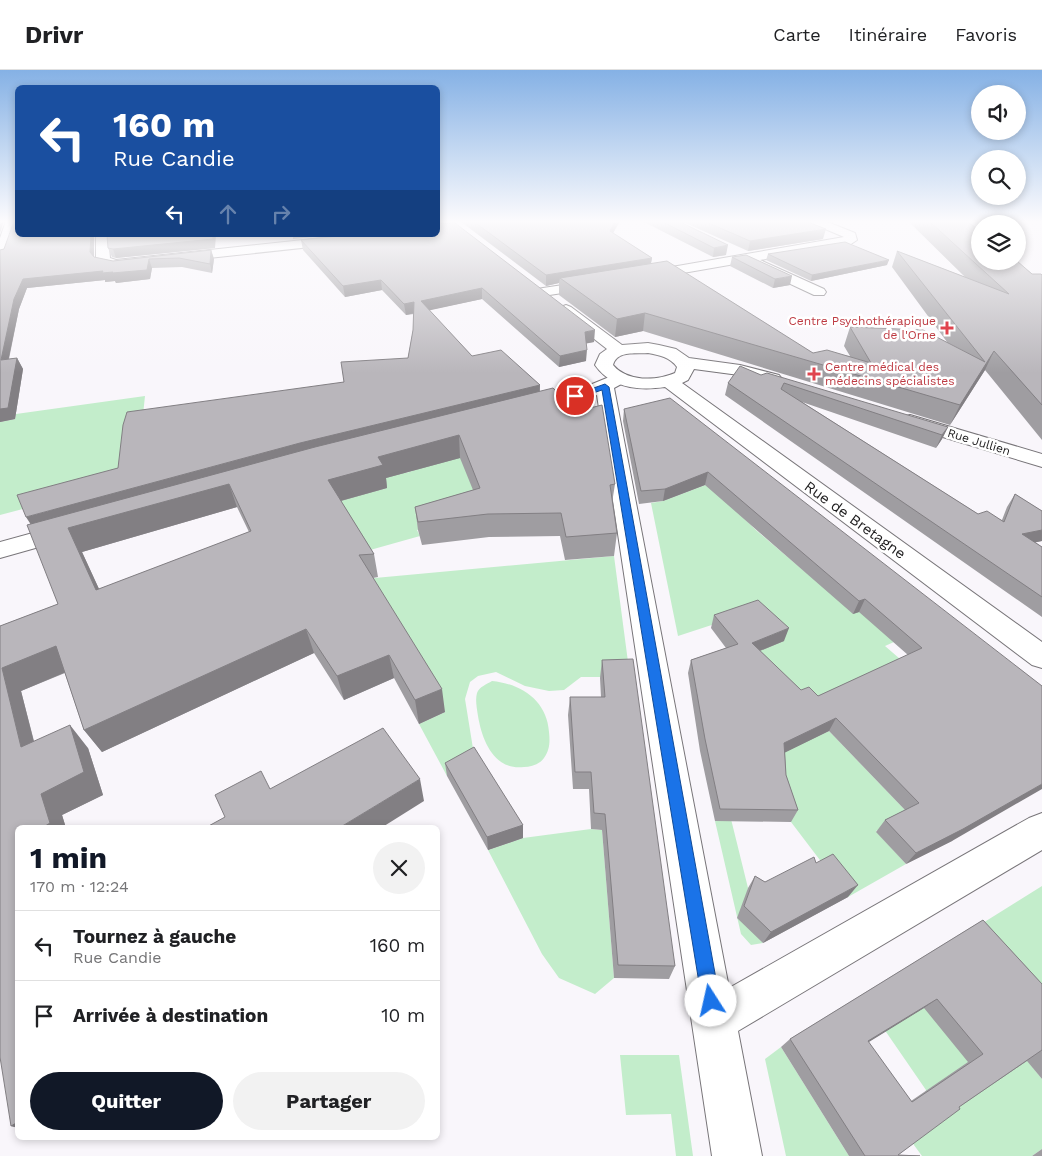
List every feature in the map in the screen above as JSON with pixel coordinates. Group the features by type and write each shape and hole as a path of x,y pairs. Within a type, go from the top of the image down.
{"street":[{"path":"625,279 670,272"},
{"path":"775,272 819,292"},
{"path":"606,282 539,289 619,350"},
{"path":"737,1156 612,382 609,372 604,365 606,358 619,350 632,348 656,349 670,353 684,362 740,370 791,385"},
{"path":"509,413 584,394 612,382 647,384 668,382 682,376 686,367 684,362"},
{"name":"Rue de Bretagne","path":"668,382 1042,657"},
{"name":"Rue Jullien","path":"893,416 1042,461"},
{"path":"0,550 84,527"},
{"path":"714,1020 1042,830"}],"green space":[{"path":"145,396 142,424 129,469 57,500 0,515 0,422 15,419 16,414"},
{"path":"531,442 440,523 417,530 420,536 363,552 324,493 371,492 387,488 381,478 405,471 406,473 445,460"},
{"path":"708,484 757,531 804,571 905,637 885,646 907,665 826,703 749,661 730,619 678,636 651,503 663,501"},
{"path":"614,556 630,677 581,677 564,690 549,691 525,686 496,672 478,676 470,682 465,699 475,761 447,776 419,724 445,712 364,579"},
{"path":"492,681 523,690 538,703 543,711 547,721 549,745 546,755 538,763 524,767 514,767 505,764 497,759 486,744 480,725 476,699 479,689"},
{"path":"829,731 908,813 876,831 906,864 848,897 791,822 780,787 778,754"},
{"path":"731,819 748,888 741,918 763,943 751,945 741,934 715,821"},
{"path":"591,829 602,830 614,978 595,994 559,978 542,954 488,850 523,838"},
{"path":"1042,886 1042,1012 970,931"},
{"path":"925,995 1025,1058 1042,1079 1042,1149 1032,1156 922,1156 911,1141 926,1090 862,997"},
{"path":"781,1047 849,1156 786,1156 765,1059"},
{"path":"620,1055 679,1055 693,1156 676,1156 671,1114 626,1115"}],"building":[{"path":"0,272 96,272 23,279 14,299 1,360 17,358 8,408 0,409"},
{"path":"103,272 127,272 112,273"},
{"path":"330,272 519,272 595,330 585,332 587,350 560,356 482,288 421,301 472,356 501,350 540,385 300,443 26,517 17,495 118,468 123,425 127,412 344,382 341,362 408,358 413,330 414,302 404,304 381,280 343,286"},
{"path":"542,272 567,272 546,275"},
{"path":"600,272 684,272 813,353 827,350 871,363 850,327 923,330 985,362 913,272 951,272 1009,294 985,272 1029,272 1032,274 1042,275 1042,405 994,351 960,405 645,313 617,319 560,278"},
{"path":"761,272 783,272 792,276 775,279"},
{"path":"805,272 829,272 812,275"},
{"path":"740,366 761,375 767,373 948,427 942,435 784,383 781,389 978,514 987,511 1004,522 1015,494 1042,511 1042,530 1022,534 1042,547 1042,597 728,383"},
{"path":"553,388 578,411 602,405 615,484 610,485 617,533 566,537 561,513 488,514 418,522 415,507 480,488 459,435 378,457 383,465 328,480 374,554 359,555 442,689 415,700 389,655 337,676 306,629 84,730 56,646 2,668 21,747 70,725 84,772 41,794 50,823 47,825 15,825 15,1124 11,1126 0,1057 0,626 58,604 27,525 315,447","holes":["229,484 251,531 96,590 68,528"]},
{"path":"670,398 1042,686 1042,784 963,829 916,853 885,820 919,803 836,718 784,743 786,775 798,810 720,809 691,660 738,644 714,615 758,600 789,628 752,643 801,690 809,687 818,696 922,648 865,599 859,601 708,472 665,489 641,491 624,409"},
{"path":"633,659 675,966 618,965 605,814 594,813 591,772 575,772 570,697 605,697 602,660"},
{"path":"383,728 420,779 344,825 210,825 225,817 215,795 261,771 270,789"},
{"path":"474,747 523,825 487,837 445,763"},
{"path":"833,854 858,885 771,932 744,906 755,876 765,882 814,857 816,863"},
{"path":"983,920 1042,984 1042,1050 959,1107 960,1109 898,1155 920,1156 865,1156 790,1039","holes":["937,999 983,1054 912,1102 868,1041"]}],"place":[{"name":"Centre Psychothérapique de l'Orne","path":"947,328"},
{"name":"Centre médical des médecins spécialistes","path":"814,374"}],"route":[{"path":"575,396 605,387 711,1001"}]}
